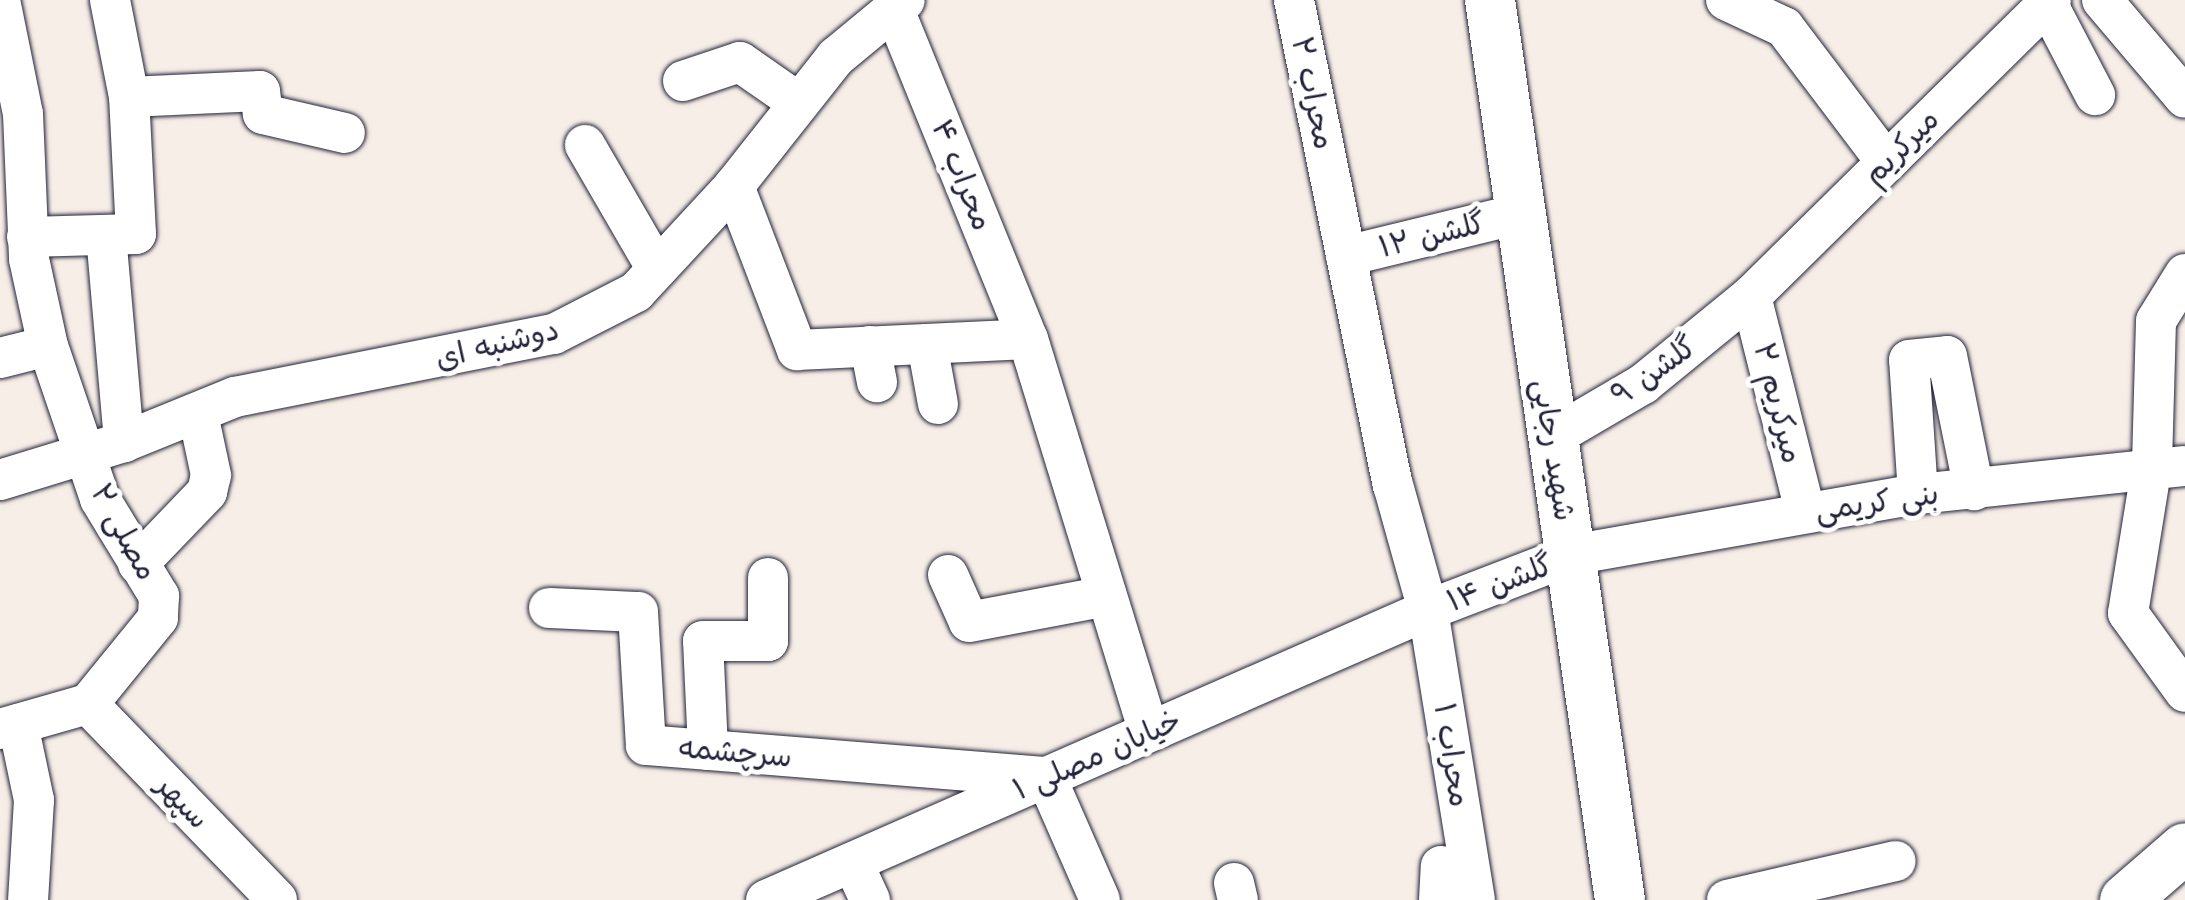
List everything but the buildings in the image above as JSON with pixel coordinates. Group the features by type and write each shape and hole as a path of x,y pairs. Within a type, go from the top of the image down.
{"main road":[{"name":"شهید رجایی","path":"1490,0 1620,900"},
{"path":"2125,900 2185,848"}],"street":[{"name":"۲ مصلی","path":"0,0 24,114 19,253 100,500 159,596 158,618 88,704"},
{"path":"110,0 128,97 121,235 124,442"},
{"name":"۲ محراب","path":"1294,0 1346,256"},
{"path":"1726,0 1786,14 1886,162"},
{"path":"2102,0 2185,98"},
{"path":"2049,2 2095,95"},
{"name":"میرکریم","path":"1751,296 2049,2"},
{"name":"دوشنبه ای","path":"85,455 235,397 554,334 636,292 734,186 836,57 900,6"},
{"name":"۴ محراب","path":"900,6 1028,339 1149,732"},
{"path":"683,81 740,62 799,102"},
{"path":"128,97 260,91 264,114 345,133"},
{"path":"585,145 657,269"},
{"path":"734,186 797,350 873,364 926,344 1028,339"},
{"name":"۱۲ گلشن","path":"1346,256 1518,214"},
{"path":"19,253 121,235"},
{"name":"۱ محراب","path":"1346,256 1393,485 1428,610 1475,900"},
{"path":"2185,274 2156,321 2169,466 2128,612 2185,692"},
{"name":"۹ گلشن","path":"1551,438 1643,384 1751,296"},
{"name":"۲ میرکریم","path":"1751,296 1806,511"},
{"path":"926,344 938,404"},
{"path":"0,358 48,346"},
{"path":"1918,494 1909,360 1947,356 1974,490"},
{"path":"138,564 207,492 211,475 198,414"},
{"path":"0,480 85,455"},
{"name":"بنی کریمی","path":"1571,555 1918,494 2169,466"},
{"name":"گلشن ۱۴","path":"1428,610 1571,555"},
{"path":"948,576 968,622 1107,596"},
{"path":"708,750 703,641 768,641 768,578"},
{"name":"سرچشمه","path":"550,608 638,612 646,745 1046,778"},
{"name":"خیابان مصلی ۱","path":"776,898 1428,610"},
{"path":"28,900 34,800 9,726 88,704"},
{"name":"سپهر","path":"88,704 277,900"},
{"path":"1046,778 1100,900"},
{"path":"1727,900 1896,860"},
{"path":"853,864 870,900"}]}
